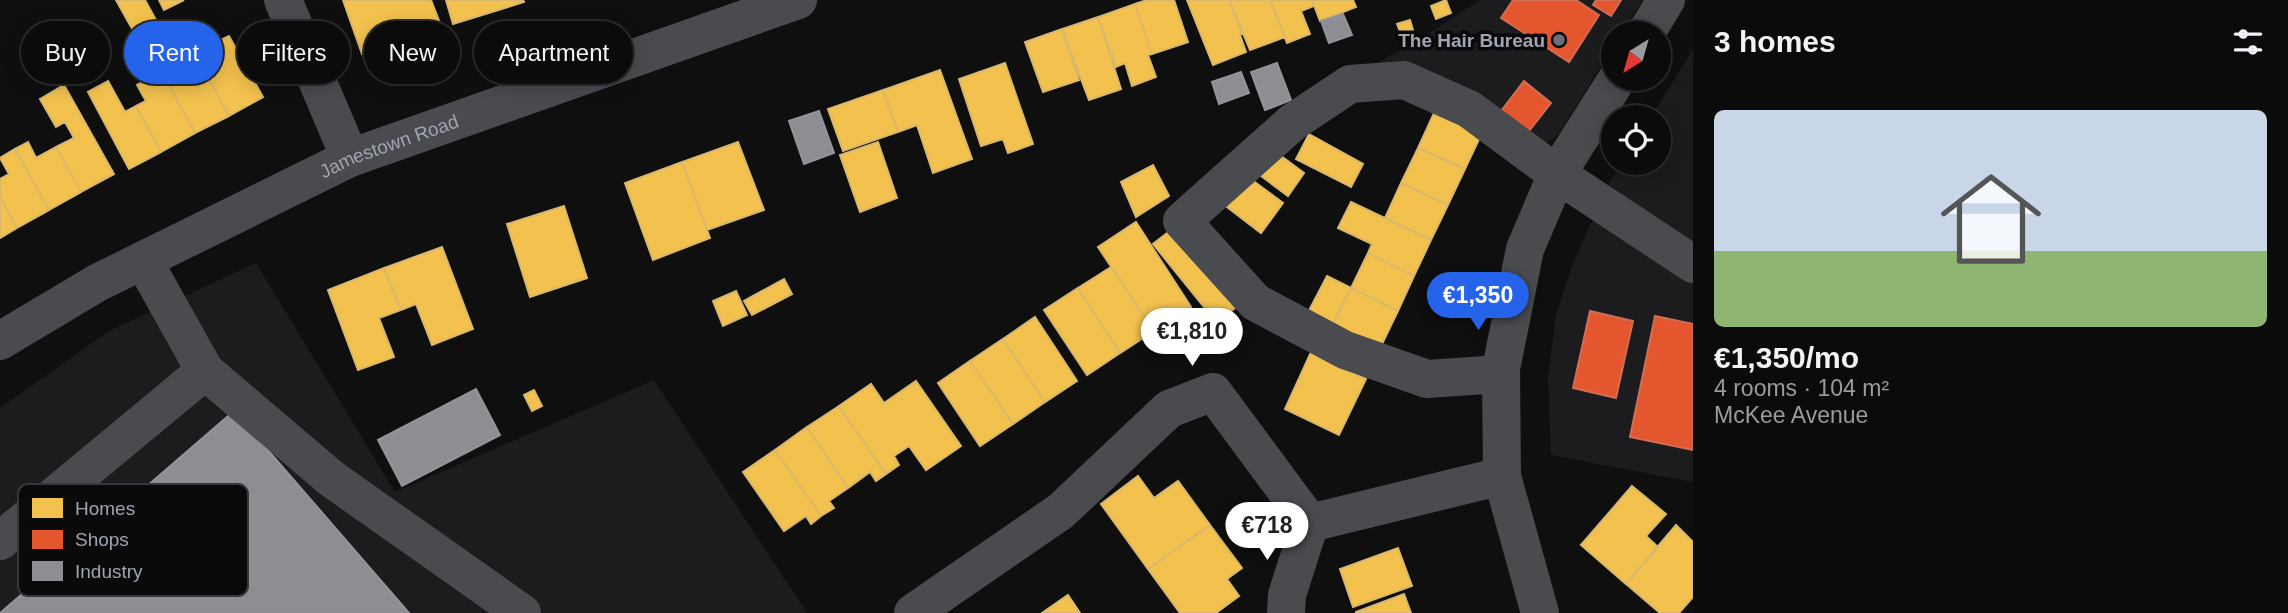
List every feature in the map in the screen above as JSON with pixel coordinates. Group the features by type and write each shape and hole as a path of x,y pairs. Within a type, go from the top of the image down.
{"street":[{"path":"283,0 350,158"},
{"name":"Jamestown Road","path":"0,341 97,283 350,158 798,0"},
{"path":"1653,21 1666,0"},
{"path":"1501,374 1427,379 1345,350 1255,302 1182,221 1293,122 1350,84 1404,80 1469,109 1557,174 1693,264"},
{"path":"1540,613 1502,476 1501,374 1525,249 1557,174 1609,91"},
{"path":"143,260 205,371 332,479 522,613"},
{"path":"69,484 205,371"},
{"path":"913,613 1061,511 1169,410 1213,392 1310,523"},
{"path":"1310,523 1502,476"},
{"path":"1286,613 1287,596 1310,523"},
{"path":"0,541 18,526"}],"shaded area":[{"path":"1480,0 1642,0 1629,21 1601,21 1601,66 1559,134 1525,159 1359,73 1417,41"},
{"path":"1693,49 1693,482 1551,455 1548,376 1556,315 1573,263 1614,175 1671,175 1671,105 1658,105 1667,91 1671,91 1671,85"},
{"path":"256,263 395,492 654,380 807,613 0,613 0,408 109,331"}],"building: Homes":[{"path":"116,0 145,0 157,21 128,21"},
{"path":"159,0 184,0 164,10"},
{"path":"343,0 431,0 439,21 364,21 362,54"},
{"path":"446,0 524,2 460,22 452,21"},
{"path":"1147,0 1174,0 1188,42 1152,54 1135,4"},
{"path":"1187,0 1229,0 1246,52 1213,65"},
{"path":"1229,0 1270,0 1285,37 1250,50"},
{"path":"1270,0 1312,0 1314,6 1301,11 1310,34 1287,43"},
{"path":"1312,0 1353,0 1356,7 1320,21"},
{"path":"1446,0 1451,13 1436,19 1431,6"},
{"path":"1135,4 1152,54 1148,55 1156,77 1132,86 1125,63 1116,67 1098,17"},
{"path":"1098,17 1121,89 1089,100 1062,29"},
{"path":"1410,20 1413,30 1401,34 1397,24"},
{"path":"1062,29 1079,80 1043,92 1025,42"},
{"path":"229,36 237,50 237,84 256,84 263,97 229,116 212,84 223,84 223,39"},
{"path":"1005,63 1033,144 1008,153 1003,139 981,146 959,79"},
{"path":"940,70 972,159 933,173 917,125 898,132 883,90"},
{"path":"103,84 110,84 125,112 136,106 161,152 129,169 88,92"},
{"path":"168,84 195,133 161,152 136,106 146,101 137,85"},
{"path":"176,84 212,84 229,116 195,133 170,87"},
{"path":"64,85 114,174 81,192 56,147 74,138 65,122 56,127 40,99"},
{"path":"883,90 898,132 843,151 828,109"},
{"path":"1434,113 1481,135 1465,169 1418,148"},
{"path":"1309,134 1363,164 1351,187 1296,159"},
{"path":"28,142 36,158 56,147 81,192 49,210 15,149"},
{"path":"738,142 764,210 707,230 682,162"},
{"path":"878,142 897,198 860,212 840,155"},
{"path":"1418,148 1465,169 1448,205 1401,183"},
{"path":"15,149 49,210 17,228 0,197 0,179 9,174 0,158"},
{"path":"1273,150 1304,173 1288,196 1257,173"},
{"path":"682,162 710,238 653,260 625,183"},
{"path":"1153,165 1169,196 1136,217 1121,182"},
{"path":"1248,177 1283,203 1261,233 1227,207"},
{"path":"1401,183 1448,205 1431,240 1385,218"},
{"path":"0,197 17,228 0,238"},
{"path":"1351,202 1431,240 1414,276 1368,253 1372,244 1338,228"},
{"path":"564,206 587,278 530,297 507,224"},
{"path":"1136,222 1191,307 1154,331 1098,247"},
{"path":"1179,224 1242,302 1217,323 1153,244"},
{"path":"442,247 473,329 432,345 416,304 401,310 384,268"},
{"path":"1368,253 1414,276 1398,311 1351,288"},
{"path":"1111,267 1154,331 1120,353 1078,288"},
{"path":"384,268 401,310 379,318 394,357 358,370 328,290"},
{"path":"1327,276 1351,288 1329,332 1304,320"},
{"path":"784,279 792,294 752,315 744,301"},
{"path":"1078,288 1120,353 1087,375 1044,310"},
{"path":"1351,288 1398,311 1381,346 1329,332"},
{"path":"736,291 747,315 723,326 713,301"},
{"path":"1035,317 1077,381 1045,402 1003,339"},
{"path":"1003,339 1045,402 1013,424 970,361"},
{"path":"1311,352 1366,379 1339,435 1285,409"},
{"path":"970,361 1013,424 980,446 938,383"},
{"path":"916,381 961,446 926,470 909,446 894,456 899,465 886,474 839,406 871,384 884,403"},
{"path":"534,390 542,406 532,411 524,395"},
{"path":"839,406 886,474 876,481 870,472 848,488 807,427"},
{"path":"807,427 848,488 829,501 834,508 821,516 775,450"},
{"path":"775,450 821,516 811,524 806,516 784,531 743,472"},
{"path":"1138,476 1154,498 1178,481 1210,525 1148,569 1101,504"},
{"path":"1632,486 1666,514 1646,536 1658,547 1626,584 1581,545"},
{"path":"1210,525 1242,568 1227,579 1239,596 1216,613 1180,613 1148,569"},
{"path":"1676,525 1693,542 1693,597 1679,613 1660,613 1626,584"},
{"path":"1398,548 1412,586 1353,607 1340,569"},
{"path":"1404,594 1411,613 1356,613 1356,612"},
{"path":"1068,595 1080,613 1042,613"}],"building: Shops":[{"name":"The Hair Bureau","path":"1513,0 1576,0 1599,15 1569,62 1501,18"},
{"path":"1596,0 1621,0 1611,16 1593,5"},
{"path":"1524,81 1551,103 1525,136 1498,115"},
{"path":"1590,311 1633,321 1616,398 1573,388"},
{"path":"1655,316 1693,324 1693,450 1630,437"}],"building: Industry":[{"path":"1343,14 1352,35 1329,43 1321,21"},
{"path":"1277,63 1291,100 1265,110 1251,72"},
{"path":"1241,72 1249,93 1219,104 1212,82"},
{"path":"819,111 834,153 804,164 789,121"},
{"path":"476,389 500,435 402,486 378,440"},
{"path":"234,411 409,613 0,613 20,596 248,596 248,484 149,484"}],"place":[{"name":"The Hair Bureau","path":"1559,40"}]}
